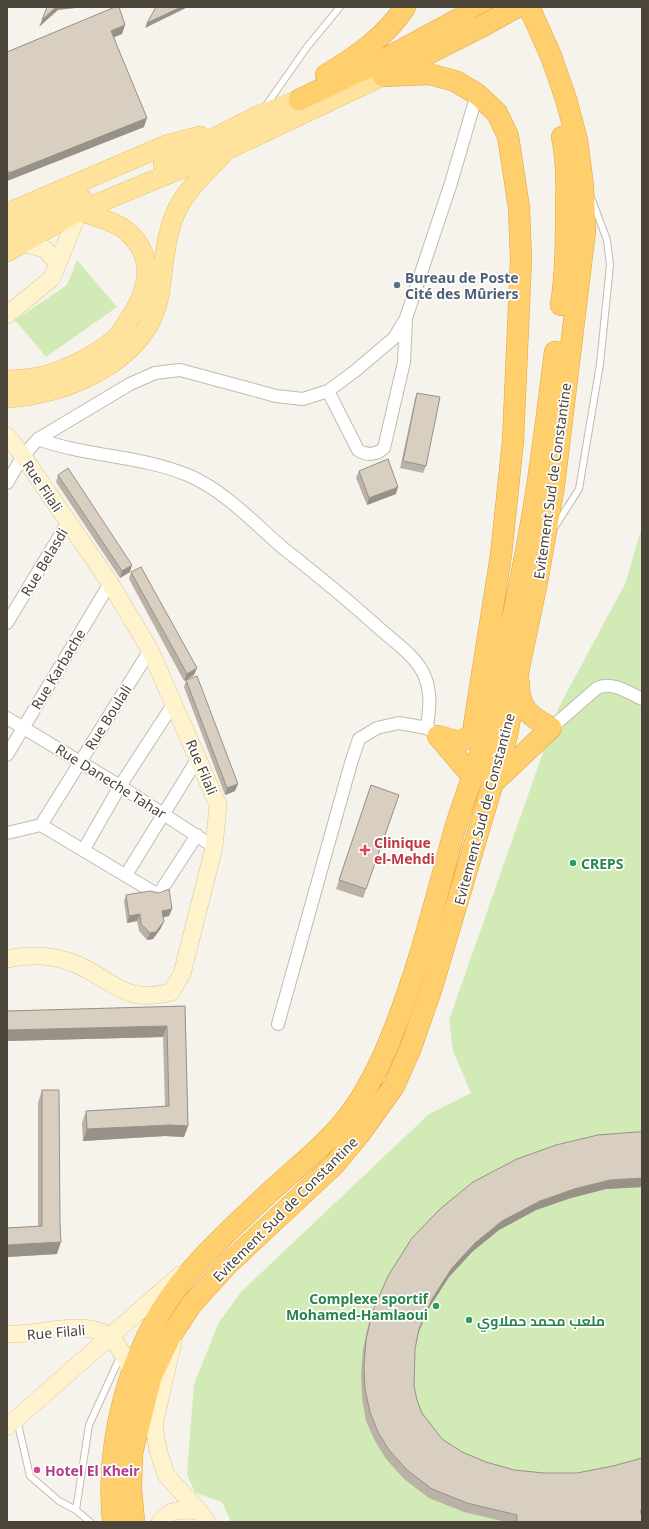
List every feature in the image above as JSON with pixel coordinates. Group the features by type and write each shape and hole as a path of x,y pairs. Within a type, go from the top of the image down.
{"highway":[{"path":"299,100 321,78 359,54 376,39 405,7"},
{"name":"Evitement Sud de Constantine","path":"112,1522 110,1490 112,1454 120,1413 133,1372 155,1321 180,1284 225,1235 333,1135 360,1099 382,1059 394,1030 483,742 514,613 534,511 562,300 566,241 565,148 558,117 545,79 527,32 514,7"},
{"path":"299,100 477,16 517,7"},
{"name":"Evitement Sud de Constantine","path":"134,1522 131,1489 132,1453 151,1377 176,1329 191,1306 228,1264 334,1165 359,1135 394,1086 410,1050 432,987 507,735 554,486 585,231 577,140 566,99 550,56 529,7"},
{"path":"382,76 477,16"},
{"path":"382,76 429,74 455,81 477,94 497,113 508,136 519,208 521,259 513,441 501,555 458,819"},
{"path":"493,783 551,728 532,716 522,705 519,691 520,663"},
{"path":"433,732 467,770"},
{"path":"433,732 460,742 473,734"}],"main road":[{"path":"7,252 79,211 227,150 382,76"},
{"path":"7,234 44,214 162,165 259,115 299,100"},
{"path":"7,213 166,145 227,130 243,123"},
{"path":"7,398 26,397 58,390 78,383 113,361 130,348 147,327 158,299 168,235 175,213 190,190 227,150"},
{"path":"7,380 37,378 66,368 94,353 118,335 136,309 146,285 147,262 139,246 124,229 79,211"}],"street":[{"path":"7,483 23,456 38,439 130,384 155,373 180,370 276,396 303,399 328,391 394,338 406,318 451,183 477,94"},
{"path":"7,316 52,278 79,211"},
{"path":"24,243 45,249 58,264"},
{"path":"328,391 358,450 364,454 371,454 379,452 384,448 404,362 406,318"},
{"name":"Rue Filali","path":"7,436 23,456 110,583 150,650 218,805 214,847 182,974 171,992 154,996 130,994 73,963 48,956 7,959"},
{"path":"38,439 83,452 155,464 191,477 223,496 348,601 413,659 425,676 430,694 433,732 399,723 377,728 359,739 278,1024"},
{"name":"Rue Belasdi","path":"7,623 68,522"},
{"name":"Rue Karbache","path":"7,755 110,583"},
{"name":"Rue Boulali","path":"41,825 150,650"},
{"path":"551,728 602,685 616,687 642,699"},
{"path":"84,849 120,786 174,702"},
{"name":"Rue Daneche Tahar","path":"7,718 81,761 214,847"},
{"path":"126,875 198,758"},
{"path":"7,833 41,825 84,849 154,893 160,892 197,835"},
{"path":"12,1423 225,1235"},
{"name":"Rue Filali","path":"7,1334 23,1335 89,1327 110,1336"},
{"path":"176,1329 154,1425 158,1450 166,1475 203,1517"},
{"path":"110,1336 133,1372"},
{"path":"160,1522 170,1512 176,1510 203,1517"}],"lane":[{"path":"259,115 307,47 340,7"},
{"path":"544,545 579,489 600,364 609,273 606,240 581,172"},
{"path":"76,1510 89,1425 122,1354"},
{"path":"12,1423 30,1476 59,1501 76,1510 90,1522"}],"green space":[{"path":"77,260 117,307 46,357 15,320 67,285"},
{"name":"Complexe sportif Mohamed-Hamlaoui","path":"642,526 642,1522 231,1522 222,1502 195,1493 187,1474 194,1384 219,1322 242,1291 429,1114 471,1093 453,1051 449,1020 559,707 626,582"}],"building":[{"path":"47,7 56,7 42,20"},
{"path":"115,7 119,7 125,25 111,31 147,118 9,173 7,169 7,52"},
{"path":"156,7 181,7 147,23"},
{"path":"417,393 440,397 426,466 403,461"},
{"path":"388,459 398,487 369,498 359,471"},
{"path":"68,468 132,565 122,571 58,475"},
{"path":"141,567 197,668 187,674 131,572"},
{"path":"197,676 238,784 227,788 186,680"},
{"path":"371,785 399,795 366,889 339,880"},
{"path":"169,889 172,909 162,911 164,921 156,932 150,933 141,924 140,914 129,916 126,895 150,891 159,893"},
{"path":"185,1006 188,1126 170,1125 87,1129 86,1111 169,1106 167,1026 7,1030 7,1011"},
{"path":"42,1090 59,1090 61,1242 7,1245 7,1228 42,1226"},
{"path":"642,1132 642,1178 610,1180 574,1189 540,1201 502,1221 475,1243 452,1268 432,1299 419,1329 415,1349 414,1386 422,1413 442,1439 462,1452 486,1462 514,1470 544,1473 577,1473 613,1466 642,1458 642,1510 640,1511 642,1515 642,1522 517,1522 517,1515 467,1503 432,1489 407,1470 389,1450 378,1432 370,1412 365,1389 364,1365 366,1340 372,1313 388,1276 412,1238 440,1209 473,1182 517,1159 556,1145 598,1135"}],"place":[{"name":"Bureau de Poste Cité des Mûriers","path":"397,285"},
{"name":"Clinique el-Mehdi","path":"365,850"},
{"name":"CREPS","path":"573,863"},
{"name":"Complexe sportif Mohamed-Hamlaoui","path":"436,1306"},
{"name":"ملعب محمد حملاوي","path":"469,1320"},
{"name":"Hotel El Kheir","path":"37,1470"}]}
